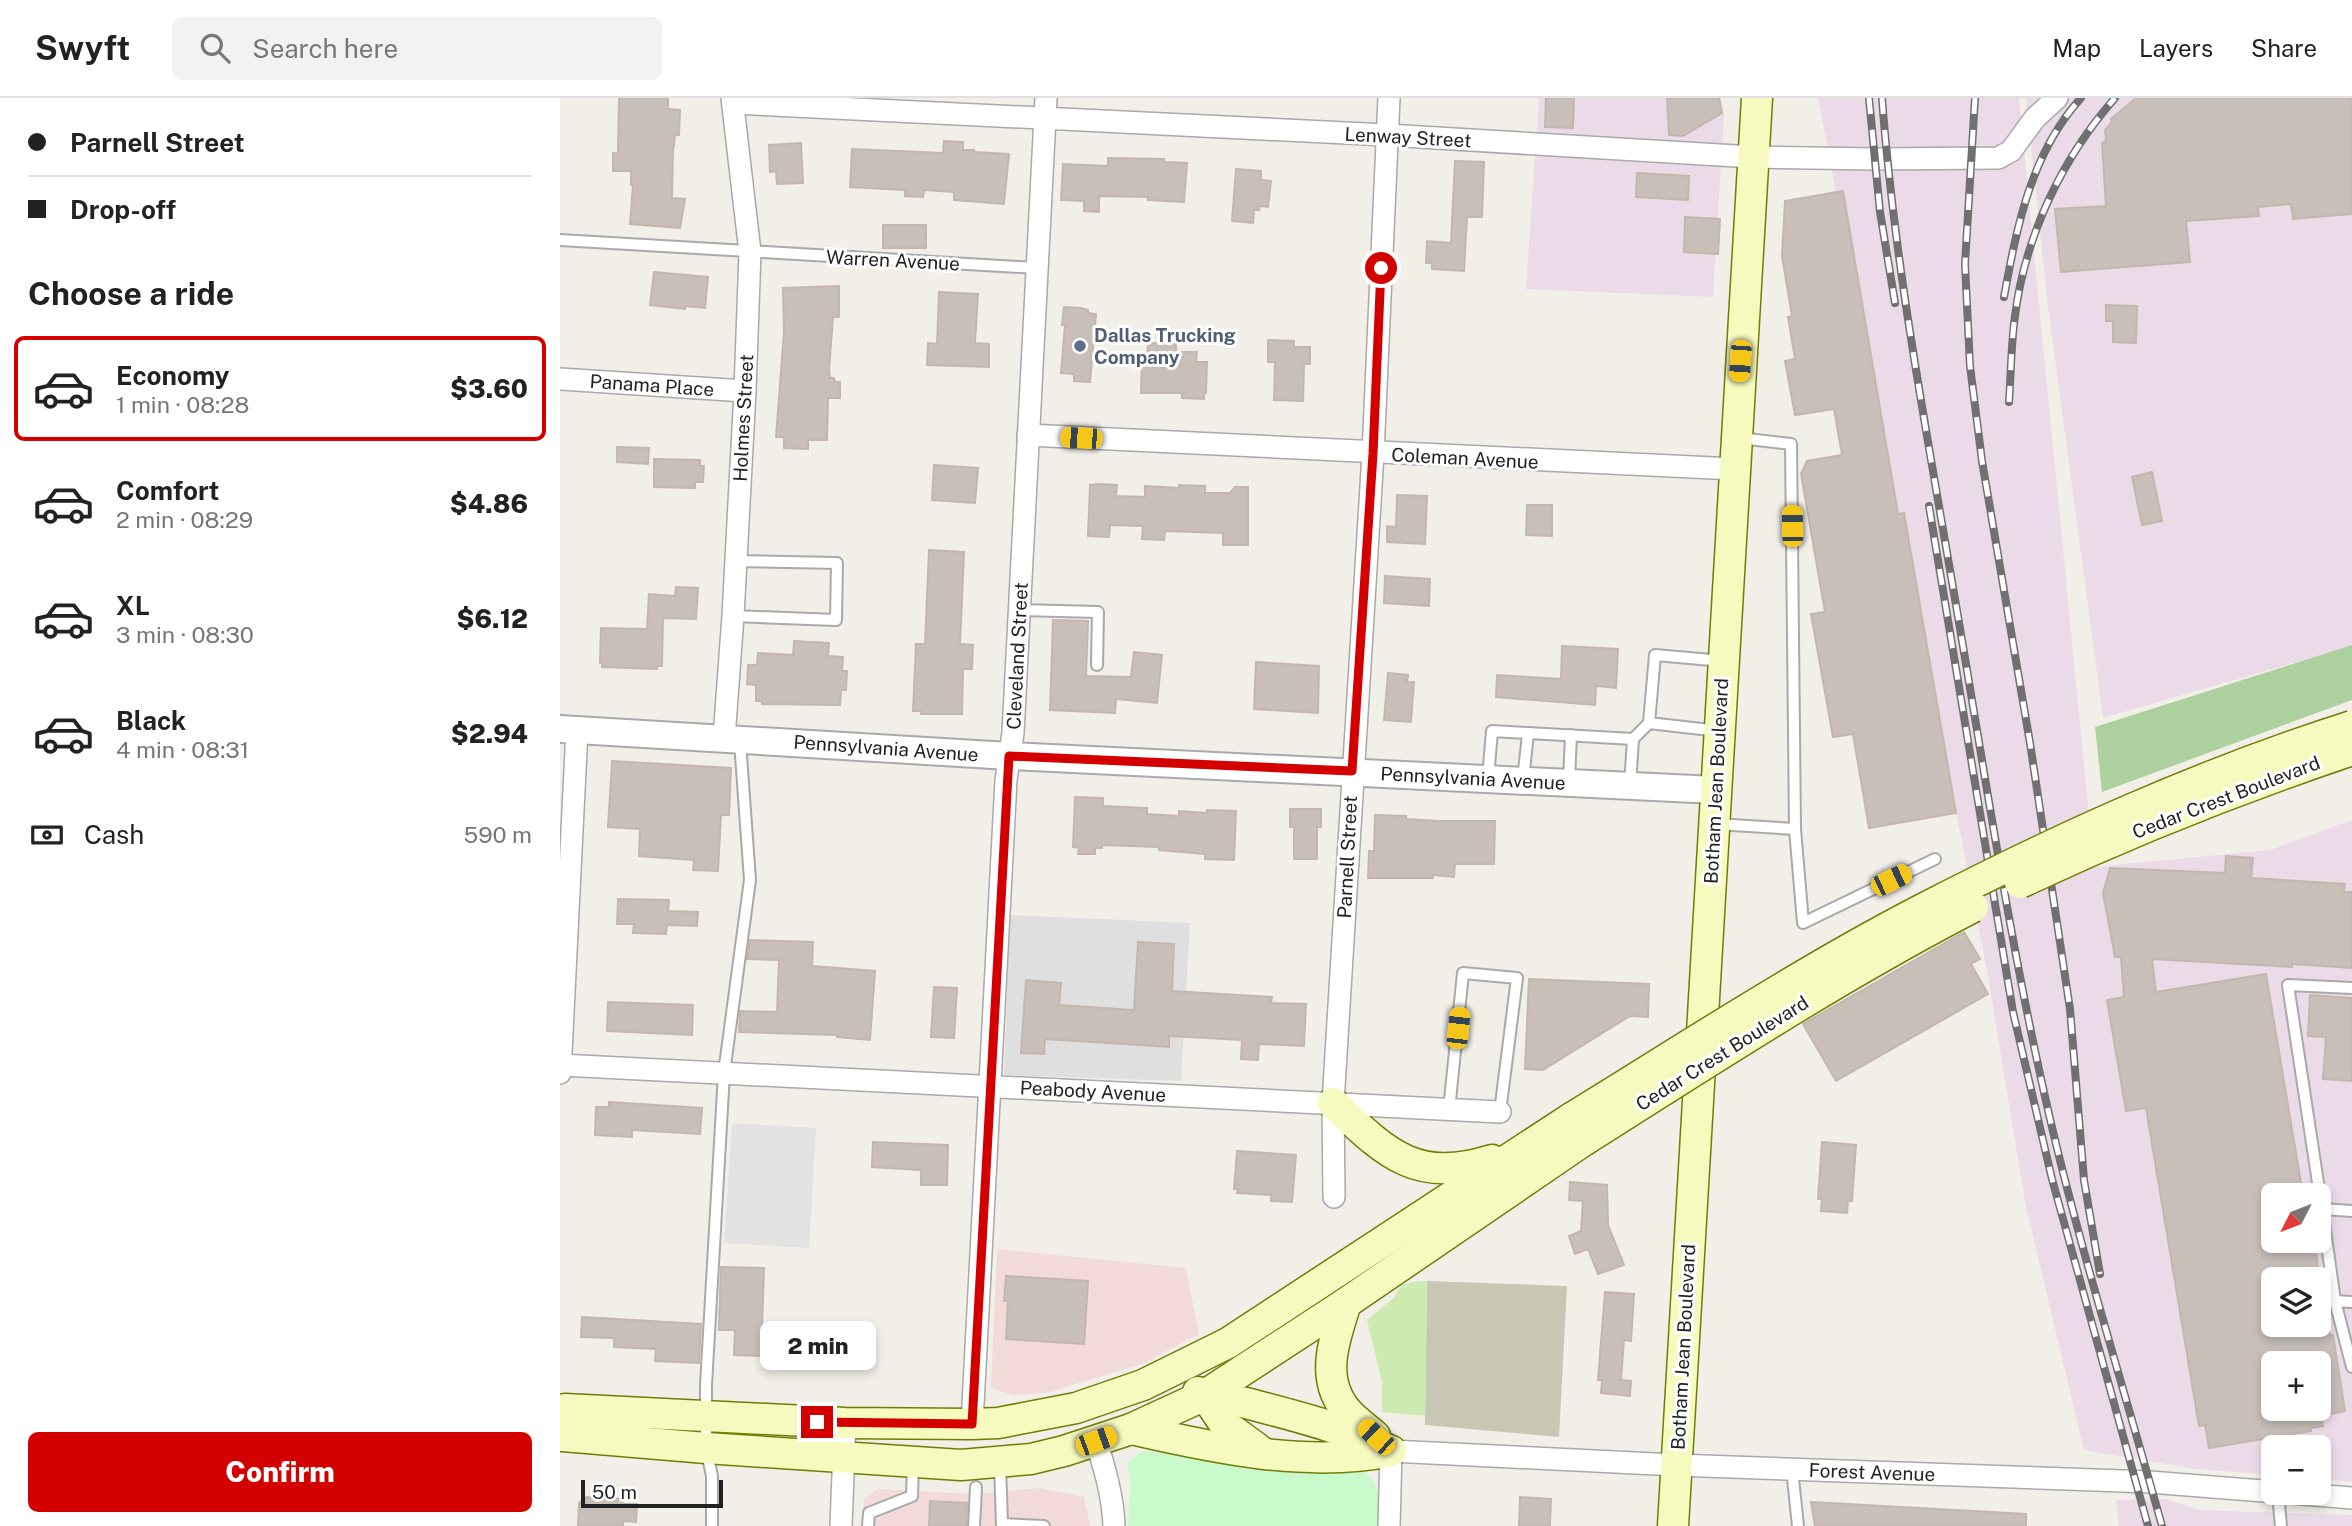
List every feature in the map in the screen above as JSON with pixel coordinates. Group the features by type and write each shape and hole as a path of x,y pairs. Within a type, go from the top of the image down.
{"main road":[{"name":"Botham Jean Boulevard","path":"1673,1526 1757,98"},
{"name":"Cedar Crest Boulevard","path":"560,1434 706,1448 961,1465 1031,1459 1131,1429 1205,1395 1346,1303 1578,1129 1828,962 1918,912 2066,837 2158,796 2290,746 2352,726"},
{"name":"Cedar Crest Boulevard","path":"560,1412 565,1409 845,1423 998,1423 1076,1408 1143,1385 1228,1343 1516,1153 1578,1129 1857,970 2015,885 2179,813 2352,750"},
{"path":"1333,1103 1378,1145 1427,1168 1448,1170 1472,1167 1516,1153"},
{"path":"1346,1303 1332,1347 1330,1368 1335,1390 1345,1409 1391,1451"},
{"path":"1205,1395 1215,1365 1228,1343"},
{"path":"1162,1376 1205,1395 1230,1399 1359,1435 1391,1451"},
{"path":"1205,1395 1225,1424 1262,1452"},
{"path":"1131,1429 1177,1439 1314,1458 1360,1457 1391,1451"}],"street":[{"name":"Parnell Street","path":"1334,1197 1333,1103 1373,454 1389,98"},
{"name":"Lenway Street","path":"733,101 1045,108 1387,135 1753,157 1875,159 1998,158 2011,151 2035,118 2057,98"},
{"name":"Holmes Street","path":"732,738 733,617 750,252 733,101"},
{"name":"Cleveland Street","path":"972,1424 989,1087 1020,610 1045,108"},
{"name":"Panama Place","path":"560,379 745,391"},
{"name":"Coleman Avenue","path":"1028,435 1373,454 1734,469"},
{"name":"Pennsylvania Avenue","path":"568,729 1009,756 1715,790"},
{"path":"560,1073 568,729"},
{"name":"Peabody Avenue","path":"560,1065 1500,1112"},
{"path":"841,1519 845,1423"},
{"path":"1096,1441 1106,1473 1114,1517"},
{"path":"1390,1526 1391,1451"},
{"name":"Forest Avenue","path":"1391,1451 1676,1465 2150,1482 2261,1492"},
{"name":"Forest Avenue","path":"2331,1497 2352,1498"}],"lane":[{"name":"Warren Avenue","path":"560,240 1036,268"},
{"path":"1736,438 1791,444 1795,829 1803,923 1935,859"},
{"path":"733,617 836,620 837,563 736,561"},
{"path":"1020,610 1098,612 1097,664"},
{"path":"1630,786 1633,739 1649,723 1655,654 1723,661"},
{"path":"1649,723 1719,731"},
{"path":"1488,778 1492,731 1633,739"},
{"path":"1523,780 1528,734"},
{"path":"1569,783 1571,735"},
{"path":"712,1526 712,1476 706,1448 706,1416 724,1073 750,880 732,738"},
{"path":"1713,824 1795,829"},
{"path":"1449,1110 1463,973 1517,978 1500,1112"},
{"path":"2318,1183 2288,985 2352,988"},
{"path":"2331,1210 2352,1211"},
{"path":"2328,1253 2335,1301 2352,1367"},
{"path":"2335,1301 2352,1302"},
{"path":"1000,1462 1002,1524 1044,1526"},
{"path":"841,1519 869,1513 912,1496 913,1463"},
{"path":"1792,1469 1798,1526"},
{"path":"974,1526 976,1487"},
{"path":"2279,1505 2281,1526"},
{"path":"868,1526 869,1513"}],"shaded area":[{"path":"1539,98 1721,98 1724,115 1713,297 1526,289"},
{"path":"1818,98 2019,98 2094,867 2270,850 2352,820 2352,1482 2331,1480 2331,1435 2261,1435 2261,1474 2197,1469 2084,1450 2026,1207 1987,971"},
{"path":"2026,98 2352,98 2352,646 2103,718 2048,307"},
{"path":"1010,915 1190,923 1181,1081 1004,1075"},
{"path":"732,1123 816,1128 809,1248 724,1243"},
{"path":"997,1249 1186,1268 1199,1334 1142,1364 1046,1393 1013,1395 999,1391 991,1387"},
{"path":"1427,1281 1567,1286 1559,1437 1425,1425"},
{"path":"1040,1488 1084,1497 1090,1526 863,1526 864,1500 877,1489 974,1494"},
{"path":"2164,1499 2200,1510 2352,1515 2352,1526 2119,1526 2116,1500"}],"green space":[{"path":"2352,645 2352,700 2102,792 2095,727"},
{"path":"1427,1281 1425,1416 1382,1412 1382,1382 1367,1320 1395,1297 1403,1285"},
{"path":"1141,1451 1362,1469 1377,1488 1377,1526 1128,1526 1131,1482 1127,1464"}],"building":[{"path":"619,98 668,98 668,109 680,110 679,135 675,135 673,146 672,198 685,199 680,228 630,224 633,185 631,171 613,171 613,153 618,154"},
{"path":"1546,98 1574,98 1573,128 1545,127"},
{"path":"1667,98 1719,98 1722,113 1683,136 1669,135"},
{"path":"2136,98 2352,98 2352,214 2293,219 2291,204 2258,207 2259,216 2186,221 2190,262 2061,272 2055,209 2106,206 2102,143 2106,141 2105,130 2112,122 2111,119"},
{"path":"944,141 963,142 963,150 1009,154 1004,204 954,200 954,192 924,190 923,197 905,196 905,190 850,187 852,149 943,153"},
{"path":"801,143 803,183 777,184 776,171 770,172 769,145"},
{"path":"1108,158 1164,159 1164,162 1187,163 1184,202 1148,200 1148,197 1099,196 1099,212 1084,211 1084,201 1061,200 1063,164 1108,166"},
{"path":"1455,161 1484,162 1482,217 1467,217 1464,271 1432,269 1432,263 1426,263 1427,241 1451,243"},
{"path":"1236,169 1261,171 1261,180 1271,181 1268,207 1260,206 1259,210 1254,210 1253,223 1232,221"},
{"path":"1637,173 1689,176 1688,200 1636,197"},
{"path":"1843,191 1898,514 1904,513 1956,813 1869,828 1853,734 1833,737 1811,614 1825,612 1801,474 1807,461 1842,455 1834,409 1795,415 1785,361 1795,359 1788,317 1792,316 1782,256 1785,201"},
{"path":"1685,217 1720,219 1718,254 1684,252"},
{"path":"883,225 926,225 926,248 883,248"},
{"path":"654,272 708,277 705,308 650,305"},
{"path":"839,286 839,317 833,317 829,370 830,378 840,382 840,398 828,398 827,440 808,440 808,449 784,448 784,437 776,437 784,332 783,288"},
{"path":"939,292 978,294 975,343 989,344 989,367 927,365 928,343 937,344"},
{"path":"2106,305 2137,306 2136,343 2113,342 2113,321 2106,321"},
{"path":"1064,307 1081,308 1096,314 1090,382 1074,381 1074,374 1061,373"},
{"path":"1268,340 1294,341 1294,347 1310,347 1310,364 1304,364 1303,401 1274,400 1275,362 1268,362"},
{"path":"1148,343 1176,344 1176,352 1197,352 1196,362 1207,362 1204,399 1182,398 1182,393 1141,393 1142,360 1147,360"},
{"path":"617,447 649,448 648,464 617,462"},
{"path":"654,459 700,460 700,466 704,466 703,482 695,482 695,488 654,487"},
{"path":"934,465 978,468 975,503 932,500"},
{"path":"2152,472 2162,521 2142,525 2132,477"},
{"path":"1090,485 1117,485 1116,496 1145,497 1145,486 1205,486 1205,493 1230,493 1235,487 1248,487 1248,545 1223,545 1223,533 1165,531 1164,540 1142,539 1143,526 1110,525 1109,537 1088,536"},
{"path":"1397,495 1427,496 1425,544 1387,542 1387,526 1396,527"},
{"path":"1527,505 1552,505 1552,536 1526,535"},
{"path":"929,550 964,552 960,644 973,645 972,669 963,669 962,714 921,714 921,711 913,711 916,644 925,644"},
{"path":"1385,576 1430,579 1429,606 1384,603"},
{"path":"676,587 698,588 696,619 663,618 662,666 657,666 657,669 602,667 601,628 647,629 649,594 675,596"},
{"path":"1053,620 1088,621 1086,676 1131,677 1134,652 1162,655 1157,703 1116,699 1115,713 1050,710"},
{"path":"794,641 829,643 828,656 843,657 842,671 847,671 846,690 841,690 840,705 762,704 762,701 756,701 756,685 747,684 748,665 757,665 758,653 793,655"},
{"path":"1562,646 1618,649 1616,688 1596,686 1595,705 1496,697 1497,675 1561,679"},
{"path":"1256,662 1319,666 1318,713 1254,709"},
{"path":"1388,673 1408,675 1407,682 1414,682 1411,722 1384,720"},
{"path":"612,761 731,768 729,815 721,815 718,871 693,870 694,860 639,856 640,829 608,827"},
{"path":"1075,797 1103,798 1103,806 1147,808 1147,814 1179,816 1179,811 1236,811 1234,860 1205,859 1205,854 1159,850 1159,847 1102,845 1102,848 1095,848 1095,854 1078,854 1079,848 1073,847"},
{"path":"1290,809 1321,809 1321,827 1317,827 1317,859 1294,859 1294,827 1290,827"},
{"path":"1375,815 1438,821 1495,821 1494,864 1455,864 1454,877 1433,875 1433,878 1368,878 1369,851 1374,851"},
{"path":"2226,856 2253,858 2251,878 2345,884 2344,892 2352,892 2352,968 2152,959 2156,992 2266,974 2301,1183 2261,1183 2261,1253 2316,1253 2318,1267 2261,1267 2261,1337 2333,1335 2345,1411 2331,1414 2331,1351 2261,1351 2261,1421 2322,1421 2323,1426 2311,1428 2311,1431 2261,1435 2261,1439 2209,1448 2205,1425 2199,1426 2146,1108 2126,1111 2107,1000 2124,997 2121,957 2115,957 2103,893 2110,868 2225,873"},
{"path":"618,899 669,900 668,911 698,912 697,926 667,925 666,934 633,933 634,924 617,924"},
{"path":"1964,932 1980,959 1971,964 1988,994 1836,1081 1803,1024"},
{"path":"750,940 813,942 812,966 875,971 870,1040 837,1035 739,1032 740,1011 777,1012 779,960 747,959"},
{"path":"1138,942 1174,944 1172,991 1272,997 1271,1003 1306,1004 1304,1046 1259,1044 1258,1060 1241,1059 1242,1040 1169,1036 1169,1047 1045,1039 1044,1054 1021,1053 1026,980 1061,983 1059,1005 1134,1010"},
{"path":"1529,979 1649,984 1648,1017 1630,1016 1543,1070 1525,1069"},
{"path":"934,987 957,988 954,1038 931,1037"},
{"path":"2310,995 2352,998 2352,1081 2323,1079 2326,1037 2308,1036"},
{"path":"608,1002 693,1005 692,1035 607,1031"},
{"path":"609,1102 702,1108 700,1134 632,1130 632,1137 595,1135 596,1107 609,1107"},
{"path":"873,1142 948,1145 947,1185 921,1185 921,1170 872,1167"},
{"path":"1822,1142 1856,1145 1852,1201 1848,1201 1847,1213 1821,1211 1822,1199 1818,1199"},
{"path":"1237,1151 1296,1155 1292,1202 1271,1201 1271,1195 1237,1193 1238,1189 1234,1189"},
{"path":"1570,1182 1607,1185 1608,1225 1624,1265 1598,1274 1588,1249 1575,1254 1569,1236 1581,1231 1583,1201 1569,1200"},
{"path":"721,1267 764,1268 761,1356 734,1355 735,1330 719,1330"},
{"path":"1006,1276 1088,1281 1084,1344 1006,1339"},
{"path":"1605,1292 1634,1294 1631,1341 1624,1340 1621,1380 1631,1381 1630,1396 1601,1393 1602,1380 1598,1380"},
{"path":"582,1317 701,1324 699,1363 655,1361 656,1349 614,1347 614,1338 581,1337"},
{"path":"586,1497 623,1499 622,1504 637,1504 636,1522 623,1521 623,1526 578,1526 579,1503"},
{"path":"1520,1497 1551,1499 1550,1526 1519,1526"},
{"path":"930,1501 967,1503 966,1526 929,1526"},
{"path":"1811,1502 2026,1514 2026,1526 1815,1526"}],"railway":[{"path":"1869,98 1880,212 1895,303"},
{"path":"1882,98 1894,218 1911,338 2022,987 2063,1174 2162,1526"},
{"path":"1975,98 1965,264 1970,366 1982,461 2030,743 2070,1009 2084,1180 2100,1274"},
{"path":"2004,297 2021,217 2038,166 2064,119 2081,98"},
{"path":"2009,402 2015,316 2027,257 2037,228 2078,146 2115,98"},
{"path":"1929,506 2013,1012 2052,1179 2148,1526"}],"place":[{"name":"Dallas Trucking Company","path":"1080,346"}],"route":[{"path":"817,1422 972,1424 1009,756 1352,771 1373,454 1381,268"}]}
